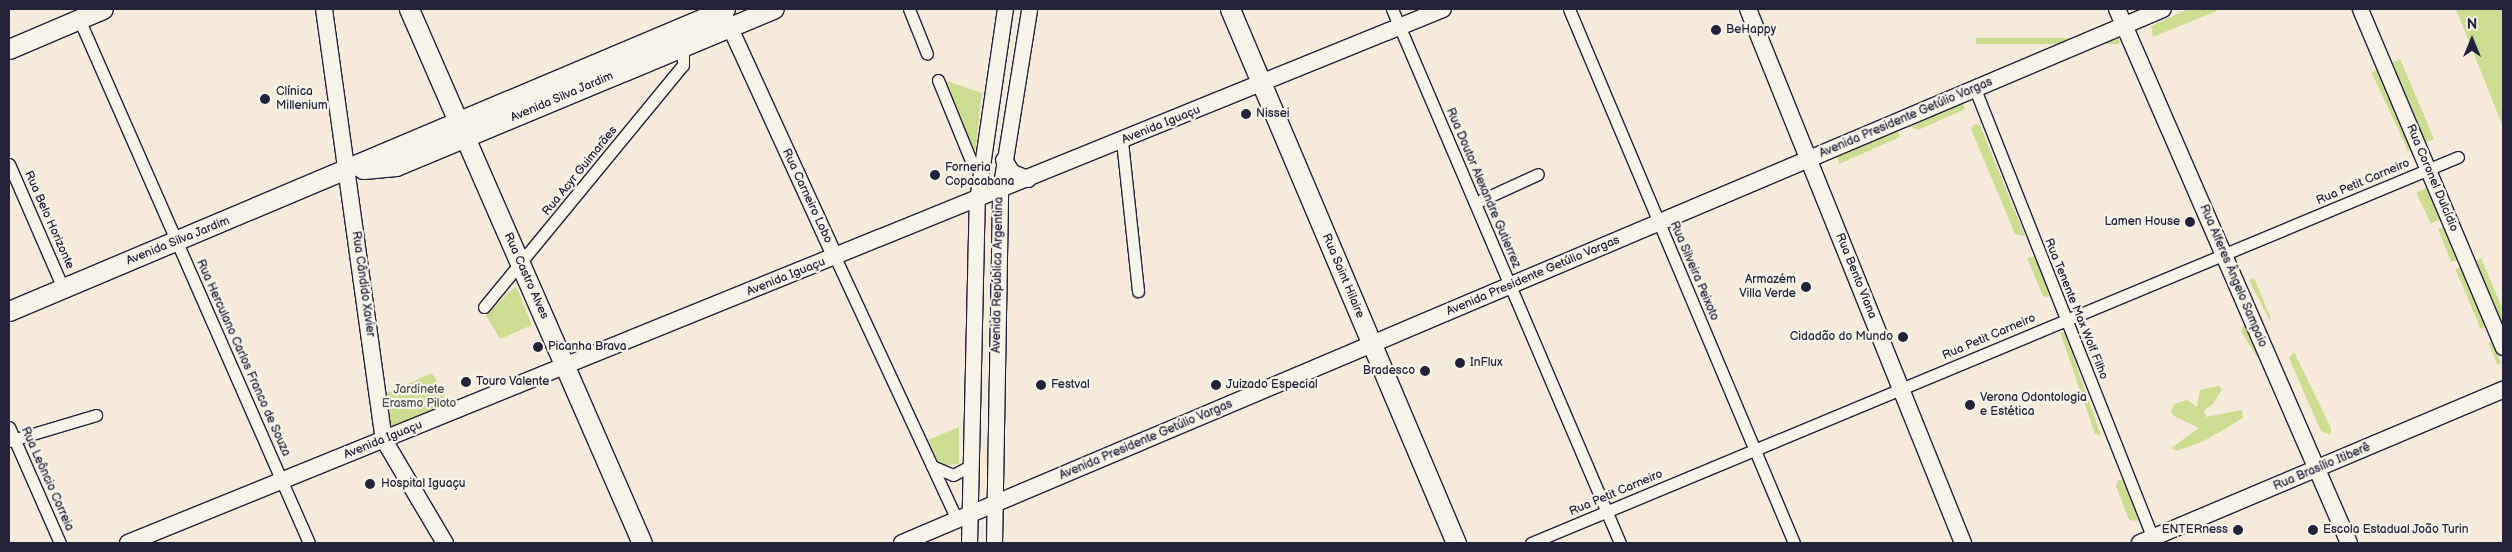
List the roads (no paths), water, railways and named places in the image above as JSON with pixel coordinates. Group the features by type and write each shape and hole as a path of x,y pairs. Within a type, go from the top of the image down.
{"main road":[{"path":"9,49 103,9"},
{"name":"Rua Cândido Xavier","path":"324,9 384,440 445,543"},
{"name":"Rua Castro Alves","path":"409,9 642,543"},
{"name":"Avenida Silva Jardim","path":"9,311 347,172 396,166 462,129 700,14 724,14 774,9"},
{"name":"Rua Saint Hilaire","path":"1230,9 1456,543"},
{"name":"Avenida Iguaçu","path":"128,543 1000,191 1443,9"},
{"name":"Rua Bento Viana","path":"1748,9 1963,543"},
{"name":"Rua Alferes Ângelo Sampaio","path":"2117,9 2349,543"},
{"name":"Avenida Presidente Getúlio Vargas","path":"902,543 2163,9"},
{"name":"Avenida Silva Jardim","path":"462,129 683,46 724,14"},
{"path":"1004,160 1012,173 1028,179"},
{"name":"Rua Brasílio Itiberê","path":"2146,541 2503,390"}],"street":[{"path":"909,9 927,54"},
{"name":"Avenida República Argentina","path":"969,543 963,518 968,467 977,200 980,168 1005,9"},
{"name":"Avenida República Argentina","path":"994,543 992,506 1000,191 1030,9"},
{"name":"Rua Doutor Alexandre Gutierrez","path":"1392,9 1620,543"},
{"name":"Rua Silveira Peixoto","path":"1569,9 1794,543"},
{"name":"Rua Coronel Dulcídio","path":"2360,9 2503,347"},
{"name":"Rua Carneiro Lobo","path":"724,14 931,465 963,518"},
{"name":"Rua Herculano Carlos Franco de Souza","path":"79,19 309,543"},
{"name":"Rua Acyr Guimarães","path":"484,308 683,64 683,46"},
{"path":"938,80 972,161 980,168"},
{"name":"Rua Tenente Max Wolf Filho","path":"1974,89 2066,320 2146,541"},
{"path":"1122,141 1138,291"},
{"name":"Rua Petit Carneiro","path":"1531,543 2458,156"},
{"name":"Rua Belo Horizonte","path":"9,164 63,288"},
{"path":"1475,203 1538,174"},
{"path":"11,440 96,415"},
{"name":"Rua Leôncio Correia","path":"9,427 11,440 60,543"},
{"path":"931,465 953,475 968,467"}],"place":[{"name":"BeHappy","path":"1716,30"},
{"name":"Clínica Millenium","path":"265,99"},
{"name":"Nissei","path":"1246,114"},
{"name":"Forneria Copacabana","path":"935,175"},
{"name":"Lamen House","path":"2190,222"},
{"name":"Armazém Villa Verde","path":"1806,287"},
{"name":"Cidadão do Mundo","path":"1903,337"},
{"name":"Picanha Brava","path":"538,347"},
{"name":"InFlux","path":"1460,363"},
{"name":"Bradesco","path":"1425,371"},
{"name":"Touro Valente","path":"466,382"},
{"name":"Festval","path":"1041,385"},
{"name":"Juizado Especial","path":"1216,385"},
{"name":"Verona Odontologia e Estética","path":"1970,405"},
{"name":"Hospital Iguaçu","path":"370,484"},
{"name":"ENTERness","path":"2238,530"},
{"name":"Escola Estadual João Turin","path":"2313,530"}],"park label":[{"name":"Jardinete Erasmo Piloto","path":"419,397"}]}
